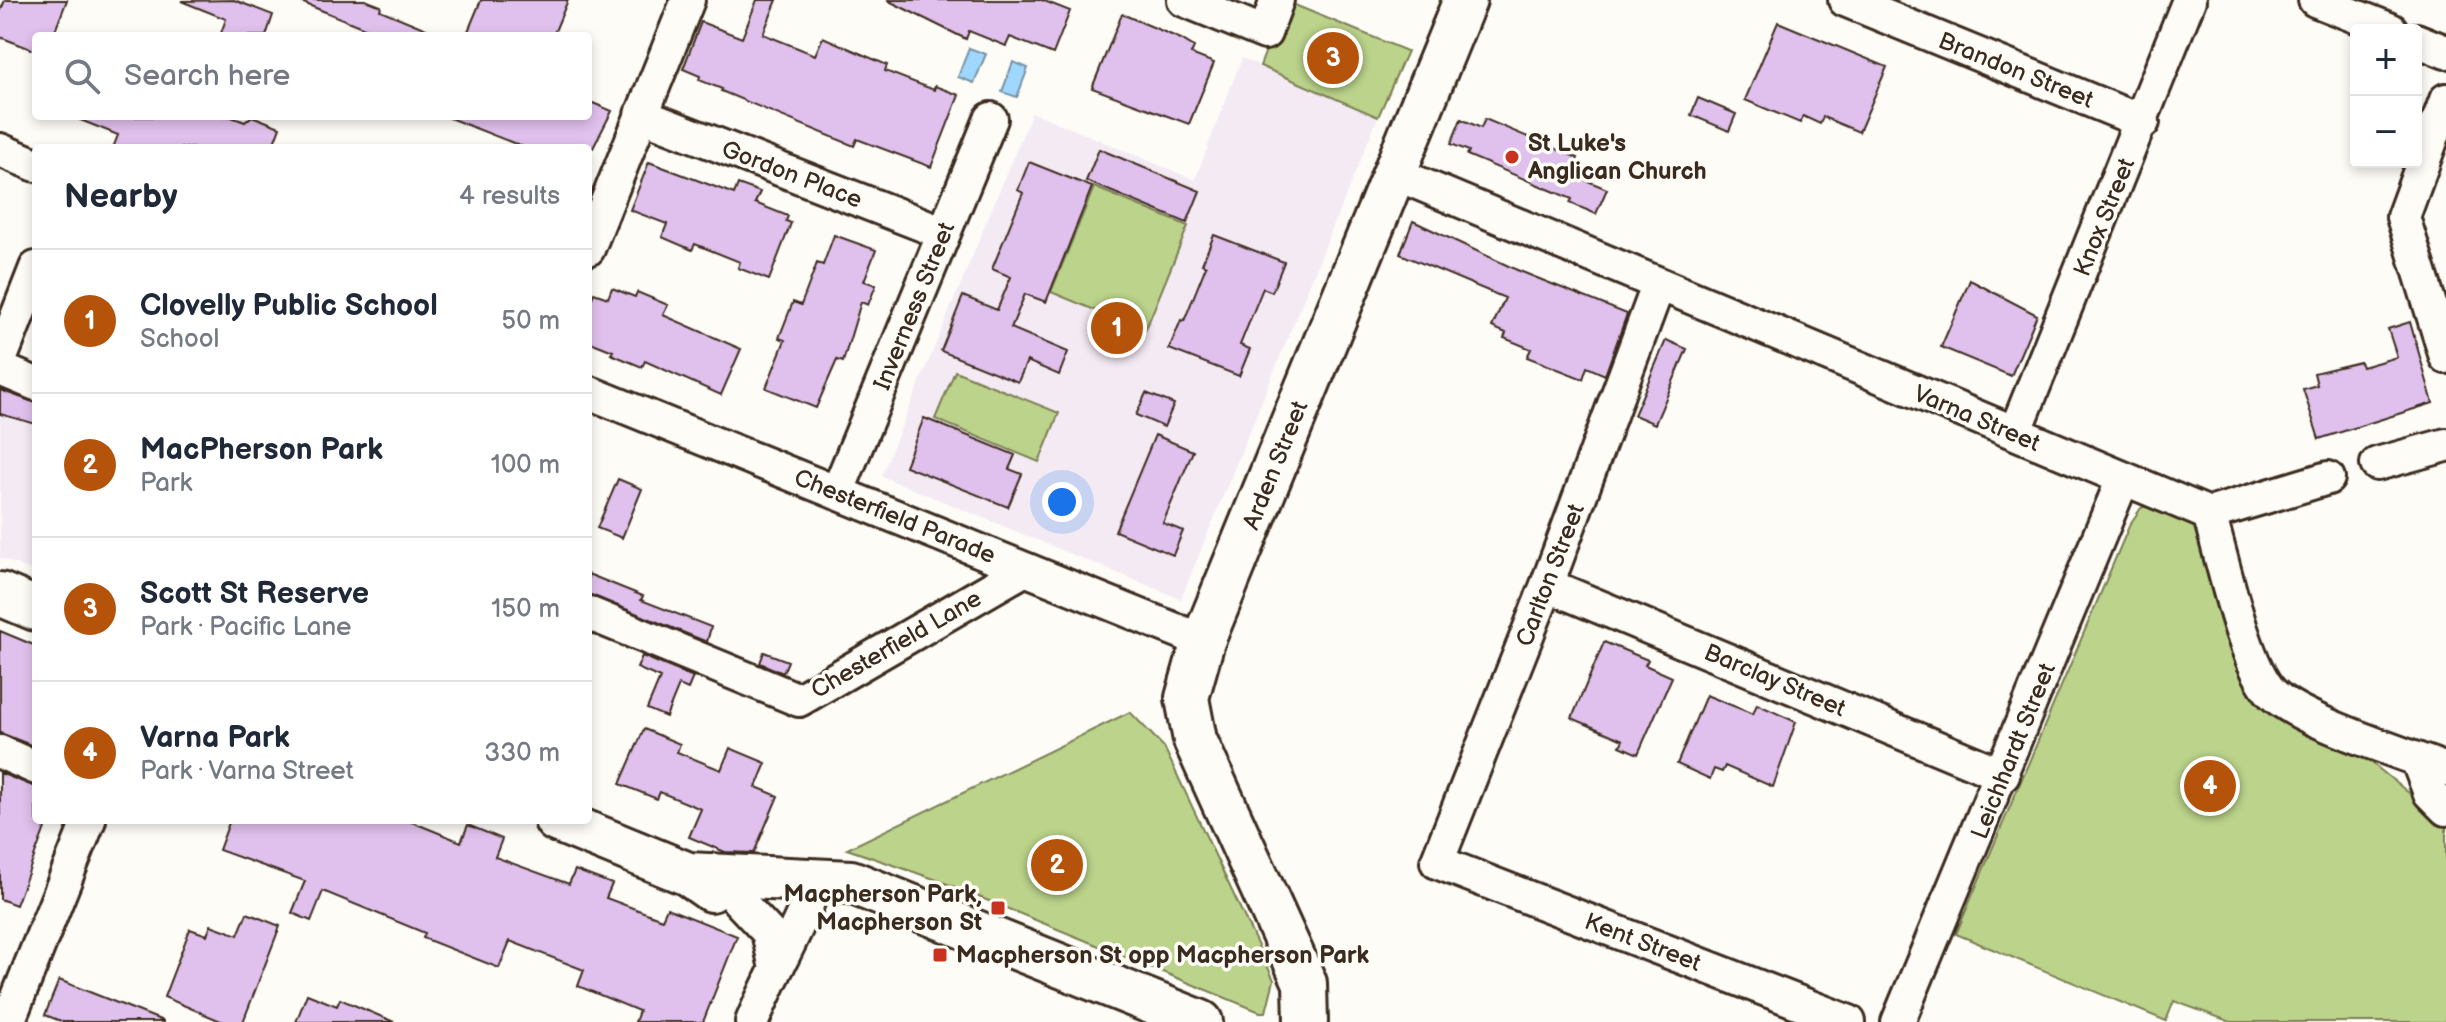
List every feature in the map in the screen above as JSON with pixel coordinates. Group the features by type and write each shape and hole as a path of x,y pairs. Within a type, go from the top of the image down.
{"main road":[{"name":"Arden Street","path":"1306,1022 1308,996 1300,968 1195,740 1187,698 1203,641 1465,0"},
{"path":"0,594 32,607"},
{"path":"566,824 688,874 807,890"},
{"path":"688,874 701,886 737,899 851,882 875,889 914,909 1201,1022"}],"street":[{"path":"592,239 688,0"},
{"path":"1184,0 1265,33 1277,0"},
{"name":"Brandon Street","path":"1845,0 2143,122"},
{"name":"Knox Street","path":"2015,433 2143,122 2189,0"},
{"path":"2315,0 2376,24"},
{"path":"2422,42 2446,52"},
{"path":"2446,100 2403,217 2446,357"},
{"name":"Gordon Place","path":"641,115 944,233"},
{"name":"Inverness Street","path":"837,493 991,119"},
{"path":"0,150 32,163"},
{"name":"Varna Street","path":"1394,173 2209,514"},
{"path":"0,360 32,278"},
{"name":"Carlton Street","path":"1437,862 1547,585 1658,286"},
{"path":"0,369 32,382"},
{"name":"Chesterfield Parade","path":"592,394 1203,641"},
{"path":"2377,464 2446,445"},
{"path":"2328,478 2209,514 2250,652 2273,694 2311,716 2432,764 2430,793 2446,809"},
{"name":"Leichhardt Street","path":"1898,1022 2003,775 2123,479"},
{"name":"Chesterfield Lane","path":"592,615 799,700 1025,569"},
{"name":"Barclay Street","path":"1547,585 2003,775"},
{"path":"0,752 32,766"},
{"path":"8,1022 12,973 87,824"},
{"name":"Kent Street","path":"1437,862 1849,1022"},
{"path":"752,1022 775,964 787,953 807,890"},
{"path":"737,899 768,932 775,964"}],"shaded area":[{"path":"1242,58 1378,117 1181,599 881,476 1032,112 1195,180"},
{"path":"0,382 32,395 32,570 0,558"}],"green space":[{"path":"1285,1 1407,51 1378,117 1260,66"},
{"path":"1094,187 1188,226 1145,331 1051,292"},
{"path":"955,371 1059,413 1039,462 935,419"},
{"path":"2148,505 2199,525 2248,676 2362,755 2446,823 2446,1022 2231,1022 2174,1001 2166,1021 1956,934 2130,524 2141,508"},
{"path":"1130,712 1164,747 1274,980 1266,1012 940,881 847,849"}],"water":[{"path":"969,48 986,54 974,83 958,77"},
{"path":"1013,62 1028,68 1017,97 1002,92"}],"building":[{"path":"5,0 67,0 55,32 32,32 32,49 0,37 0,12"},
{"path":"234,0 273,15 267,32 221,32 226,19 181,1"},
{"path":"296,0 365,0 381,6 380,10 433,32 372,31"},
{"path":"481,0 568,0 555,32 468,32"},
{"path":"757,0 777,0 763,34 815,55 823,37 887,65 885,71 934,90 935,86 959,95 931,167 857,139 854,146 721,91 699,80 700,76 683,69 701,22 742,38"},
{"path":"887,0 1042,0 1070,11 1053,54 1010,37 1006,46 969,31 966,39"},
{"path":"1122,14 1181,39 1194,47 1191,54 1214,63 1189,124 1092,88"},
{"path":"1778,22 1887,67 1859,132 1823,117 1820,124 1803,116 1800,123 1745,100"},
{"path":"1698,98 1736,114 1729,131 1691,115"},
{"path":"592,103 612,111 593,148 592,144 516,144 455,120 592,120"},
{"name":"St Luke's Anglican Church","path":"1461,119 1481,128 1485,119 1578,158 1571,174 1607,189 1596,214 1570,203 1572,199 1467,155 1469,151 1451,144"},
{"path":"80,120 262,120 280,127 274,144 115,144 118,135"},
{"path":"1099,149 1200,191 1187,223 1086,181"},
{"path":"649,162 734,194 738,184 760,192 755,203 788,216 786,221 791,223 769,280 738,268 740,262 695,244 692,250 662,237 667,224 630,210"},
{"path":"1029,162 1092,187 1046,302 1025,294 1011,328 1068,352 1059,375 1027,361 1018,382 941,351 963,296 997,310 1011,277 992,269 1023,193 1018,190"},
{"path":"1413,221 1517,270 1627,314 1605,375 1587,367 1583,379 1527,357 1531,349 1504,338 1506,333 1492,327 1505,298 1400,254"},
{"path":"834,235 876,250 864,281 876,285 868,305 861,302 843,362 837,360 816,408 766,388 785,340 779,338 793,302 801,305 817,263 823,265"},
{"path":"1214,235 1284,262 1272,292 1263,288 1240,345 1250,349 1239,376 1169,349 1206,266 1202,264"},
{"path":"1970,280 2037,315 2011,376 1941,347"},
{"path":"612,288 635,297 637,292 668,305 663,315 741,349 721,395 645,361 642,367 592,343 592,298 594,293 608,298"},
{"path":"2410,322 2433,403 2319,439 2303,389 2317,385 2314,373 2360,362 2362,367 2397,357 2388,329"},
{"path":"1666,340 1687,349 1655,424 1634,415"},
{"path":"0,390 32,402 32,423 0,414"},
{"path":"1146,393 1174,404 1164,427 1136,415"},
{"path":"924,418 1015,455 1009,469 1022,474 1008,507 905,466"},
{"path":"1155,435 1193,451 1163,523 1183,531 1173,555 1115,531"},
{"path":"618,479 642,489 622,538 597,528"},
{"path":"592,576 643,596 641,600 711,627 707,642 592,596"},
{"path":"0,631 32,644 32,745 0,733"},
{"path":"1604,642 1648,660 1645,665 1672,677 1638,754 1620,746 1623,740 1572,718"},
{"path":"764,652 788,661 783,673 760,663"},
{"path":"642,656 693,677 688,689 679,685 666,717 647,709 660,678 637,668"},
{"path":"1706,695 1753,714 1757,704 1796,722 1773,787 1725,766 1722,772 1714,769 1710,779 1677,764"},
{"path":"644,729 680,744 677,752 721,770 730,748 766,763 756,787 778,796 754,853 725,852 689,837 701,809 660,792 657,799 620,784"},
{"path":"0,773 32,785 32,824 46,824 16,905 0,899"},
{"path":"229,824 417,824 461,842 468,825 502,839 495,857 569,884 575,870 612,884 606,898 662,919 667,908 737,936 703,1022 635,1022 639,1011 578,986 584,970 510,941 499,968 423,938 425,933 323,891 311,921 292,913 305,881 219,850"},
{"path":"247,913 280,926 243,1022 223,1022 164,997 190,929 207,935 211,925 238,935"},
{"path":"59,980 163,1022 63,1022 45,1015"},
{"path":"307,994 337,1006 340,999 394,1022 296,1022"}],"place":[{"name":"Scott St Reserve","path":"1333,58"},
{"name":"St Luke's Anglican Church","path":"1512,157"},
{"name":"Clovelly Public School","path":"1117,328"},
{"name":"Varna Park","path":"2210,786"},
{"name":"MacPherson Park","path":"1057,865"},
{"name":"Macpherson Park, Macpherson St","path":"998,908"},
{"name":"Macpherson St opp Macpherson Park","path":"940,955"}]}
